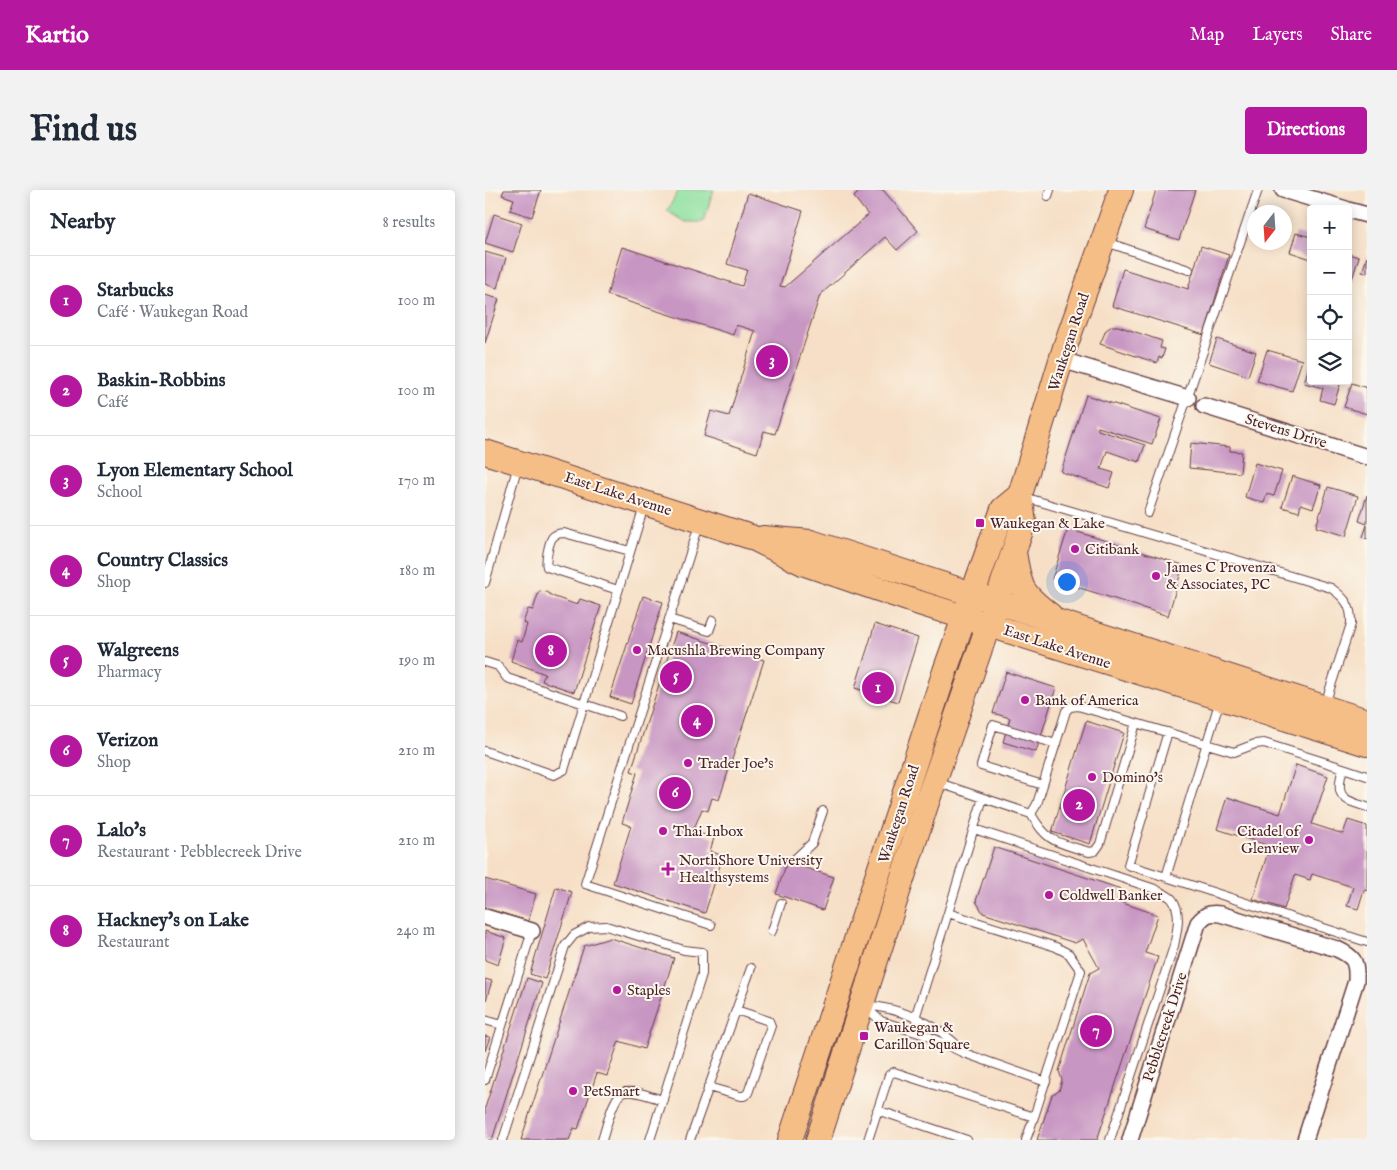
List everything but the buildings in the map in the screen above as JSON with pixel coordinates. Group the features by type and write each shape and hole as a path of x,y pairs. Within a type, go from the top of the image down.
{"main road":[{"name":"Waukegan Road","path":"818,1140 935,781 1024,522 1020,495 1062,360 1121,190"},
{"name":"East Lake Avenue","path":"485,452 751,537 805,564 988,625 1367,744"},
{"name":"Waukegan Road","path":"791,1140 945,671 990,543 1003,509 1020,495"},
{"name":"East Lake Avenue","path":"751,537 811,542 1367,721"},
{"path":"932,580 955,575 990,543"},
{"path":"1014,551 1021,587 1026,594 1057,621"},
{"path":"913,600 940,626 945,671"},
{"path":"969,681 995,648 1028,638"}],"street":[{"path":"1283,190 1334,205"},
{"path":"1352,210 1367,215"},
{"path":"1062,360 1188,398"},
{"name":"Stevens Drive","path":"1204,406 1367,457"},
{"name":"Pebblecreek Drive","path":"1130,1140 1198,923 1204,916 1210,913 1220,914 1337,949 1348,954 1354,960 1357,967 1356,981 1305,1140"},
{"path":"485,917 532,931"}],"lane":[{"path":"1148,513 1258,190"},
{"path":"1103,241 1189,270"},
{"path":"485,583 518,463"},
{"path":"1020,495 1331,588 1348,602 1351,624 1323,707"},
{"path":"485,751 554,775 564,770 645,503"},
{"path":"700,521 585,884 711,926"},
{"path":"619,590 547,567 546,561 552,538 557,534 564,533 630,551"},
{"path":"669,619 709,631 713,620"},
{"path":"485,662 499,666 507,678 620,716"},
{"path":"1166,877 1221,698"},
{"path":"1031,814 1037,804 1066,711 1070,707 1078,706 1234,752 1255,744 1264,743 1367,776"},
{"path":"935,781 1031,814 1046,836 1089,852 1095,850 1100,844 1136,723"},
{"path":"1043,785 981,766 993,725 1056,744"},
{"path":"1168,732 1128,865 1367,942"},
{"path":"1343,768 1339,783 1340,792 1346,800 1367,807"},
{"path":"915,1018 983,798"},
{"path":"795,859 812,842 823,811"},
{"path":"974,829 1155,889 1172,900 1179,922 1174,946 1110,1140"},
{"path":"772,931 781,903"},
{"path":"948,913 1056,947 1069,954 1081,971 1026,1140"},
{"path":"503,1140 565,946 574,935 589,927 606,926 684,950 703,952 703,974 651,1140"},
{"path":"485,1080 532,931"},
{"path":"690,1140 751,968"},
{"path":"862,1005 885,1007 927,1022 952,1038 964,1054"},
{"path":"862,1005 881,1021 925,1036 964,1054 1046,1082"},
{"path":"709,1087 740,1096 748,1093 771,1026 769,1021 736,1010"},
{"path":"485,1020 503,1025"},
{"path":"868,1140 889,1075 894,1072 1034,1117"},
{"path":"602,1140 616,1099 620,1093 636,1092 663,1100"},
{"path":"877,1110 967,1140"}],"green space":[{"path":"679,190 714,190 703,222 685,222 667,211"}],"place":[{"name":"Lyon Elementary School","path":"772,361"},
{"name":"Waukegan & Lake","path":"980,523"},
{"name":"Citibank","path":"1075,549"},
{"name":"James C Provenza & Associates, PC","path":"1156,576"},
{"name":"Macushla Brewing Company","path":"637,650"},
{"name":"Hackney's on Lake","path":"551,651"},
{"name":"Walgreens","path":"676,677"},
{"name":"Starbucks","path":"878,688"},
{"name":"Bank of America","path":"1025,700"},
{"name":"Country Classics","path":"697,721"},
{"name":"Trader Joe's","path":"688,763"},
{"name":"Domino's","path":"1092,777"},
{"name":"Verizon","path":"675,793"},
{"name":"Baskin-Robbins","path":"1079,805"},
{"name":"Thai Inbox","path":"663,831"},
{"name":"Citadel of Glenview","path":"1309,840"},
{"name":"NorthShore University Healthsystems","path":"668,869"},
{"name":"Coldwell Banker","path":"1049,895"},
{"name":"Staples","path":"617,990"},
{"name":"Lalo's","path":"1096,1031"},
{"name":"Waukegan & Carillon Square","path":"864,1036"},
{"name":"PetSmart","path":"573,1091"}]}
